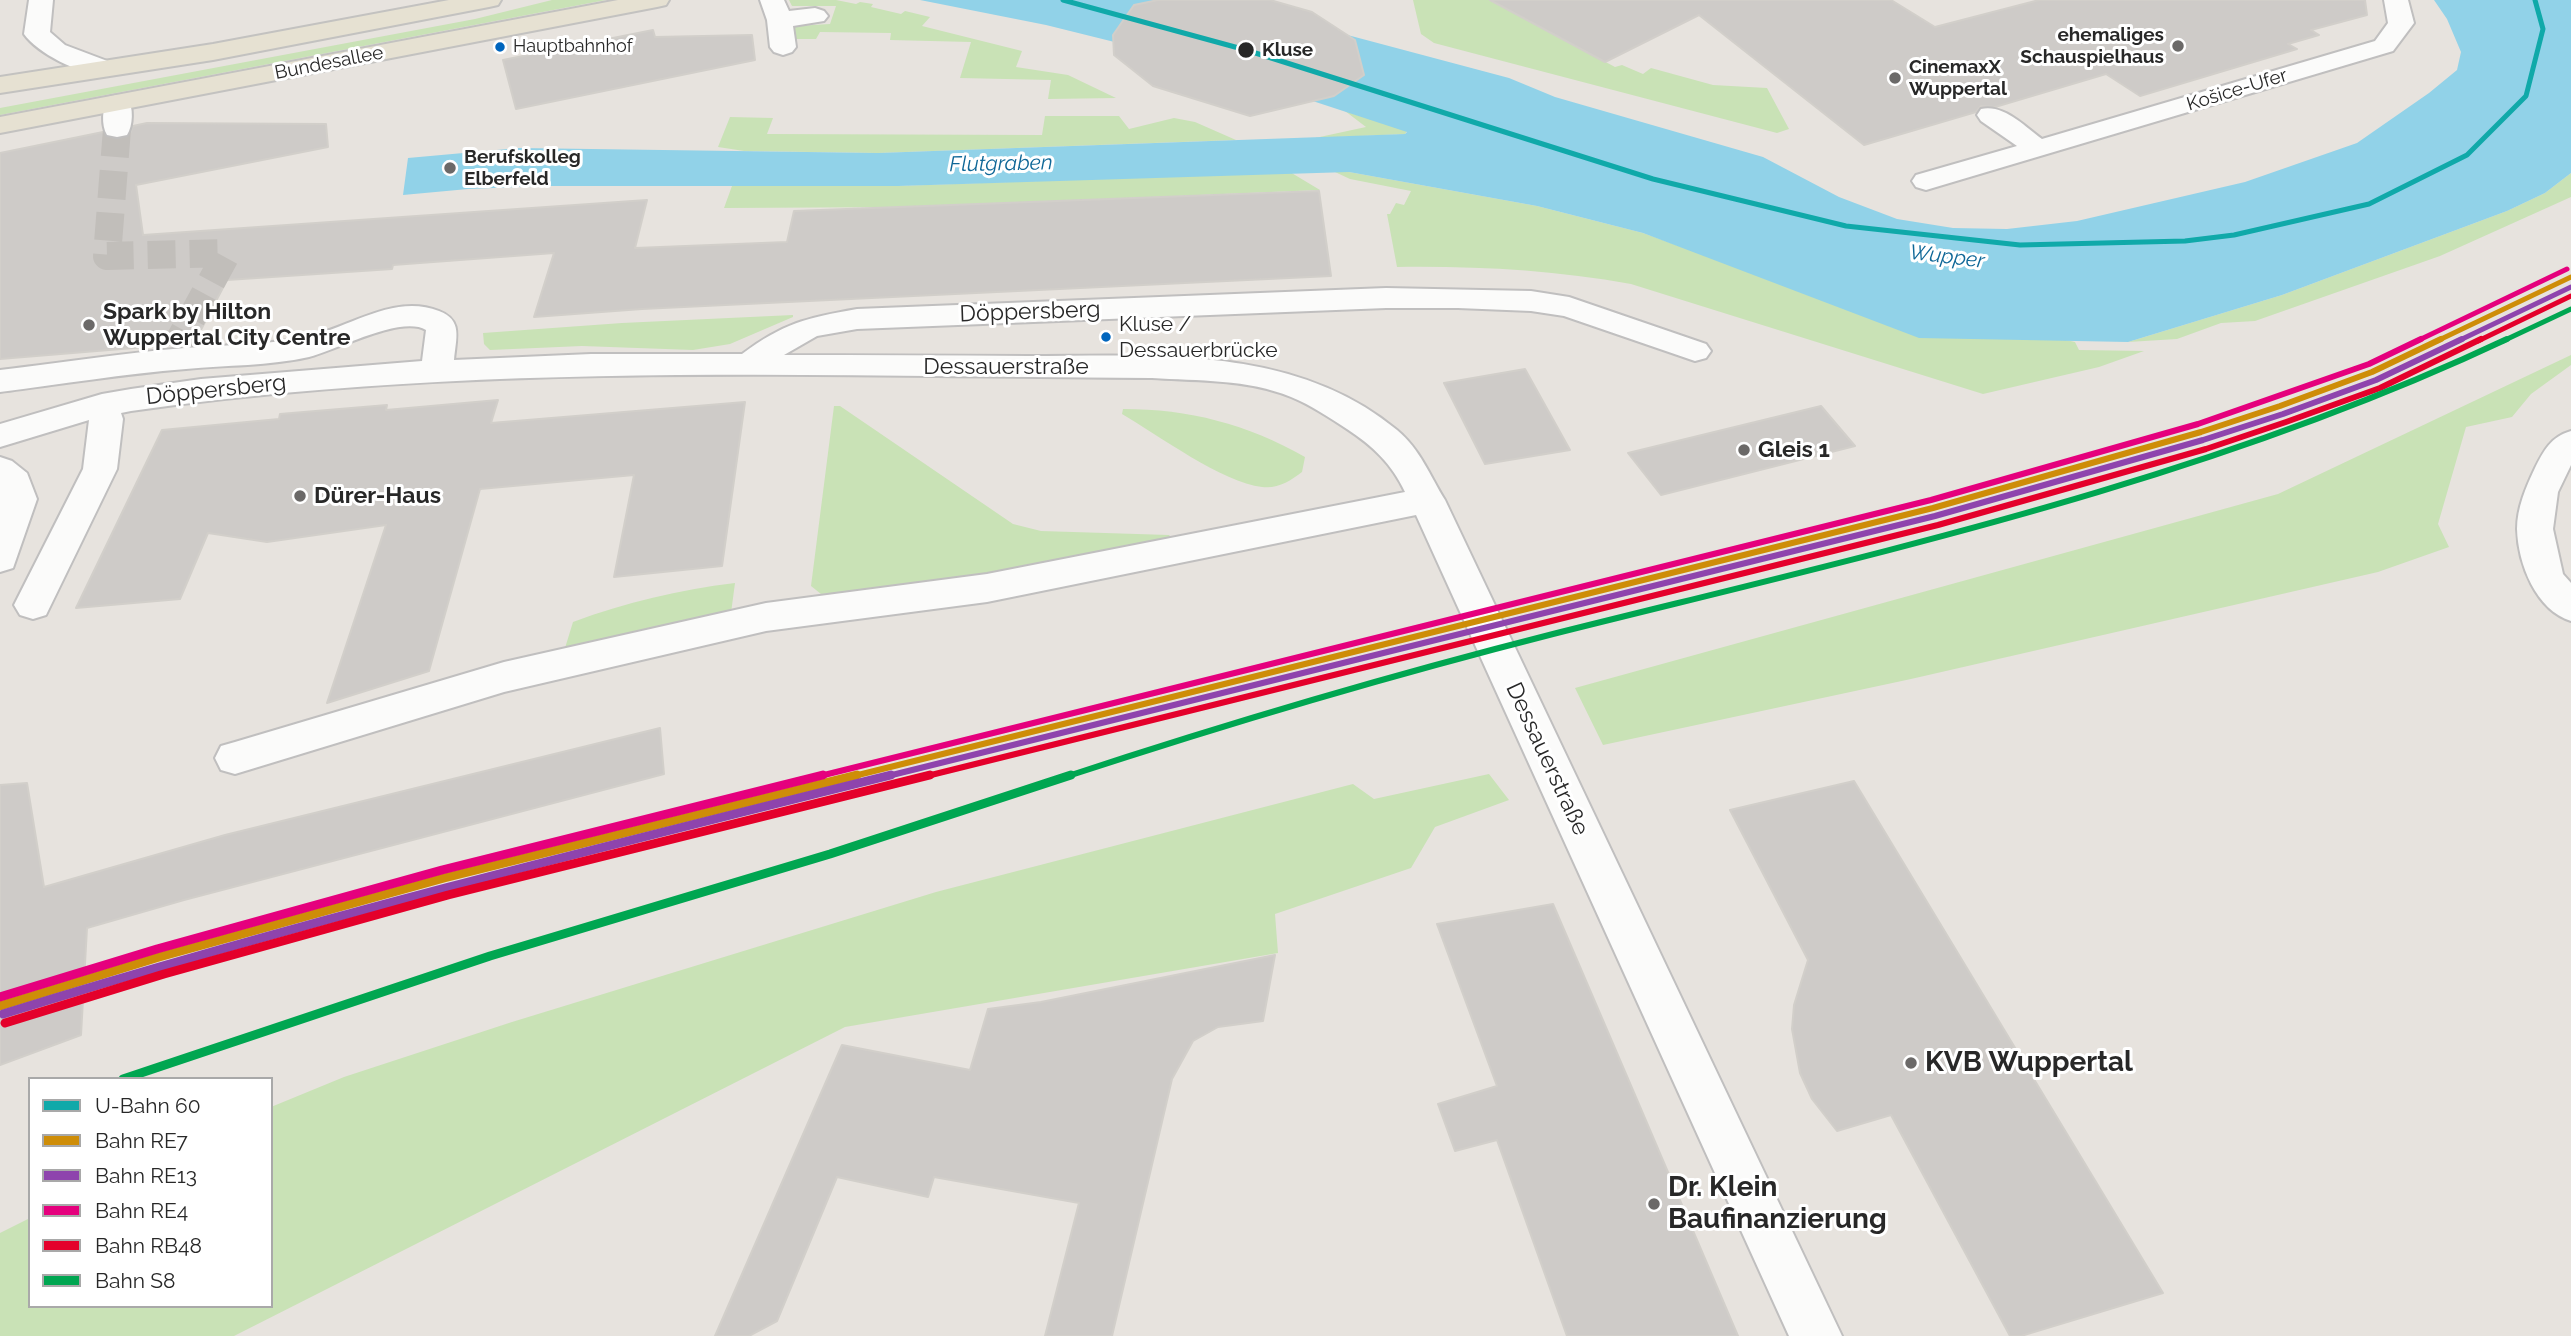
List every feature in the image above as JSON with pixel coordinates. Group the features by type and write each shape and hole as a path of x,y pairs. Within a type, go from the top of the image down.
{"main road":[{"name":"Bundesallee","path":"0,85 333,31 489,0"},
{"name":"Bundesallee","path":"0,125 117,116 657,0"}],"street":[{"path":"41,0 37,34 56,50 101,68"},
{"name":"Košice-Ufer","path":"1926,181 2384,46 2401,23 2396,0"},
{"path":"783,47 776,10 815,16"},
{"path":"1991,115 2038,149"},
{"name":"Döppersberg","path":"0,436 102,405 201,390 437,371 591,364 748,366 773,347 808,328 857,319 1386,298 1458,298 1531,301 1569,307 1695,351"},
{"name":"Döppersberg","path":"0,381 172,352 308,348 380,321 409,315 432,317 442,326 437,371"},
{"name":"Dessauerstraße","path":"748,366 1152,368 1242,373 1301,388 1334,405 1386,439 1413,471 1816,1336"},
{"path":"33,605 100,469 106,419 102,405"},
{"path":"2571,443 2559,454 2541,492 2535,529 2546,579 2571,607"},
{"path":"0,469 15,482 19,499 0,559"},
{"path":"235,758 504,677 766,617 987,588 1434,515"}],"green space":[{"path":"552,0 606,0 0,115 0,108 475,19"},
{"path":"789,0 836,0 856,4 860,2 901,14 905,11 930,17 922,26 1022,51 1016,67 1068,75 1116,98 1048,99 1051,80 960,78 971,42 890,40 891,33 820,32 816,39 795,39 795,26 830,24 836,6 792,6"},
{"path":"1413,0 1490,0 1615,67 1622,65 1643,74 1651,68 1713,85 1767,88 1789,129 1777,133 1434,43 1421,34"},
{"path":"1345,111 1407,131 1405,134 1315,138 1366,127"},
{"path":"1045,116 1119,116 1129,129 1174,118 1195,122 1236,140 878,153 744,151 718,147 730,117 773,118 767,134 1042,135"},
{"path":"1290,172 1320,190 911,207 724,208 732,186 898,186"},
{"path":"1335,172 1349,172 1537,206 1643,233 1751,272 2075,342 2079,350 2144,351 2099,367 1983,394 1631,284 1514,270 1397,267 1387,214 1390,214 1396,203 1404,205 1411,191 1350,179"},
{"path":"2571,173 2571,197 2440,256 2255,321 2221,323 2177,339 2128,342 2282,295 2507,211 2545,193"},
{"path":"793,315 730,344 693,350 582,346 490,350 484,344 483,333 622,323"},
{"path":"2571,355 2571,365 2531,394 2512,417 2466,427 2438,524 2449,547 2378,572 1911,679 1603,745 1575,688 2278,494"},
{"path":"834,406 840,406 1013,524 1041,531 1169,535 1174,540 943,585 821,594 811,586"},
{"path":"1123,409 1194,415 1239,427 1305,457 1302,472 1279,486 1246,484 1191,457 1122,414"},
{"path":"735,583 731,613 565,648 573,622 653,598"},
{"path":"1489,774 1509,800 1435,827 1411,868 1275,914 1278,953 845,1027 234,1336 0,1336 0,1233 28,1219 28,1308 273,1308 273,1106 344,1077 512,1022 936,892 1353,784 1374,799"}],"water":[{"path":"920,0 1216,0 1509,78 1555,97 1763,157 1839,197 1897,219 1953,228 2007,229 2077,221 2245,182 2357,143 2457,70 2461,52 2447,19 2434,0 2571,0 2571,173 2545,193 2507,211 2282,295 2128,342 1919,338 1643,233 1537,206 1349,172 898,186 543,186 403,195 408,158 519,148 878,153 1407,132 1191,61 1046,25"}],"building":[{"name":"Kluse","path":"1158,0 1270,0 1312,12 1355,40 1364,75 1334,96 1250,116 1153,86 1114,55 1113,35 1134,5"},
{"path":"1490,0 1891,0 1935,27 2039,0 2365,0 2367,15 2311,30 2319,35 2288,44 2297,49 2140,96 2106,74 1995,107 1981,106 1976,112 1864,145 1699,15 1605,62"},
{"path":"653,30 655,37 752,35 755,60 516,109 503,60"},
{"path":"147,123 326,124 328,147 136,185 143,235 647,200 635,248 787,242 794,211 1319,191 1331,276 642,309 534,317 554,253 393,265 392,269 227,280 194,343 0,359 0,153 103,132 106,138 128,138 133,126"},
{"path":"1525,369 1570,450 1485,464 1444,383"},
{"path":"498,400 491,423 745,402 722,566 614,577 634,475 480,489 429,671 327,703 386,525 267,542 208,533 180,599 76,608 162,430 279,419 280,414 387,405 386,410"},
{"name":"Gleis 1","path":"1821,406 1855,446 1661,495 1628,453"},
{"path":"660,728 664,774 87,928 81,1035 0,1065 0,785 27,783 44,887 225,835"},
{"name":"KVB Wuppertal","path":"1854,781 2163,1293 2021,1336 2010,1336 1891,1115 1837,1131 1812,1099 1800,1073 1792,1029 1794,1005 1808,960 1730,810"},
{"path":"1553,904 1738,1336 1567,1336 1497,1140 1455,1151 1438,1104 1497,1086 1437,924"},
{"path":"1275,955 1263,1021 1218,1027 1193,1041 1172,1079 1112,1336 1045,1336 1079,1203 934,1177 928,1197 837,1177 777,1321 749,1336 715,1336 842,1045 970,1070 988,1009 1041,1002"}],"tunnel":[{"path":"117,129 107,256 227,253 179,341"},
{"path":"177,345 179,341"}],"metro line":[{"name":"60","path":"1063,0 1246,50 1653,179 1846,226 2020,245 2185,241 2234,235 2369,204 2467,155 2526,96 2543,29 2535,0"}],"rail line":[{"name":"RE4","path":"0,997 157,949 442,870 1931,500 2198,424 2277,398 2369,364 2567,269"},
{"name":"RE7","path":"0,1006 159,957 444,878 1933,508 2201,432 2280,406 2372,372 2571,277"},
{"name":"RE13","path":"3,1014 161,965 446,886 1935,516 2203,440 2283,414 2376,380 2571,287"},
{"name":"RB48","path":"5,1023 164,974 448,895 1938,525 2206,449 2380,388 2571,296"},
{"name":"S8","path":"129,1077 490,956 861,844 1335,692 1998,522 2145,479 2290,431 2432,375 2571,309"}],"place":[{"name":"ehemaliges Schauspielhaus","path":"2178,46"},
{"name":"Hauptbahnhof","path":"500,47"},
{"name":"Kluse","path":"1246,50"},
{"name":"CinemaxX Wuppertal","path":"1895,78"},
{"name":"Berufskolleg Elberfeld","path":"450,168"},
{"name":"Spark by Hilton Wuppertal City Centre","path":"89,325"},
{"name":"Kluse / Dessauerbrücke","path":"1106,337"},
{"name":"Gleis 1","path":"1744,450"},
{"name":"Dürer-Haus","path":"300,496"},
{"name":"KVB Wuppertal","path":"1911,1063"},
{"name":"Dr. Klein Baufinanzierung","path":"1654,1204"}],"water label":[{"name":"Flutgraben","path":"1001,164"},
{"name":"Wupper","path":"1947,257"}]}
